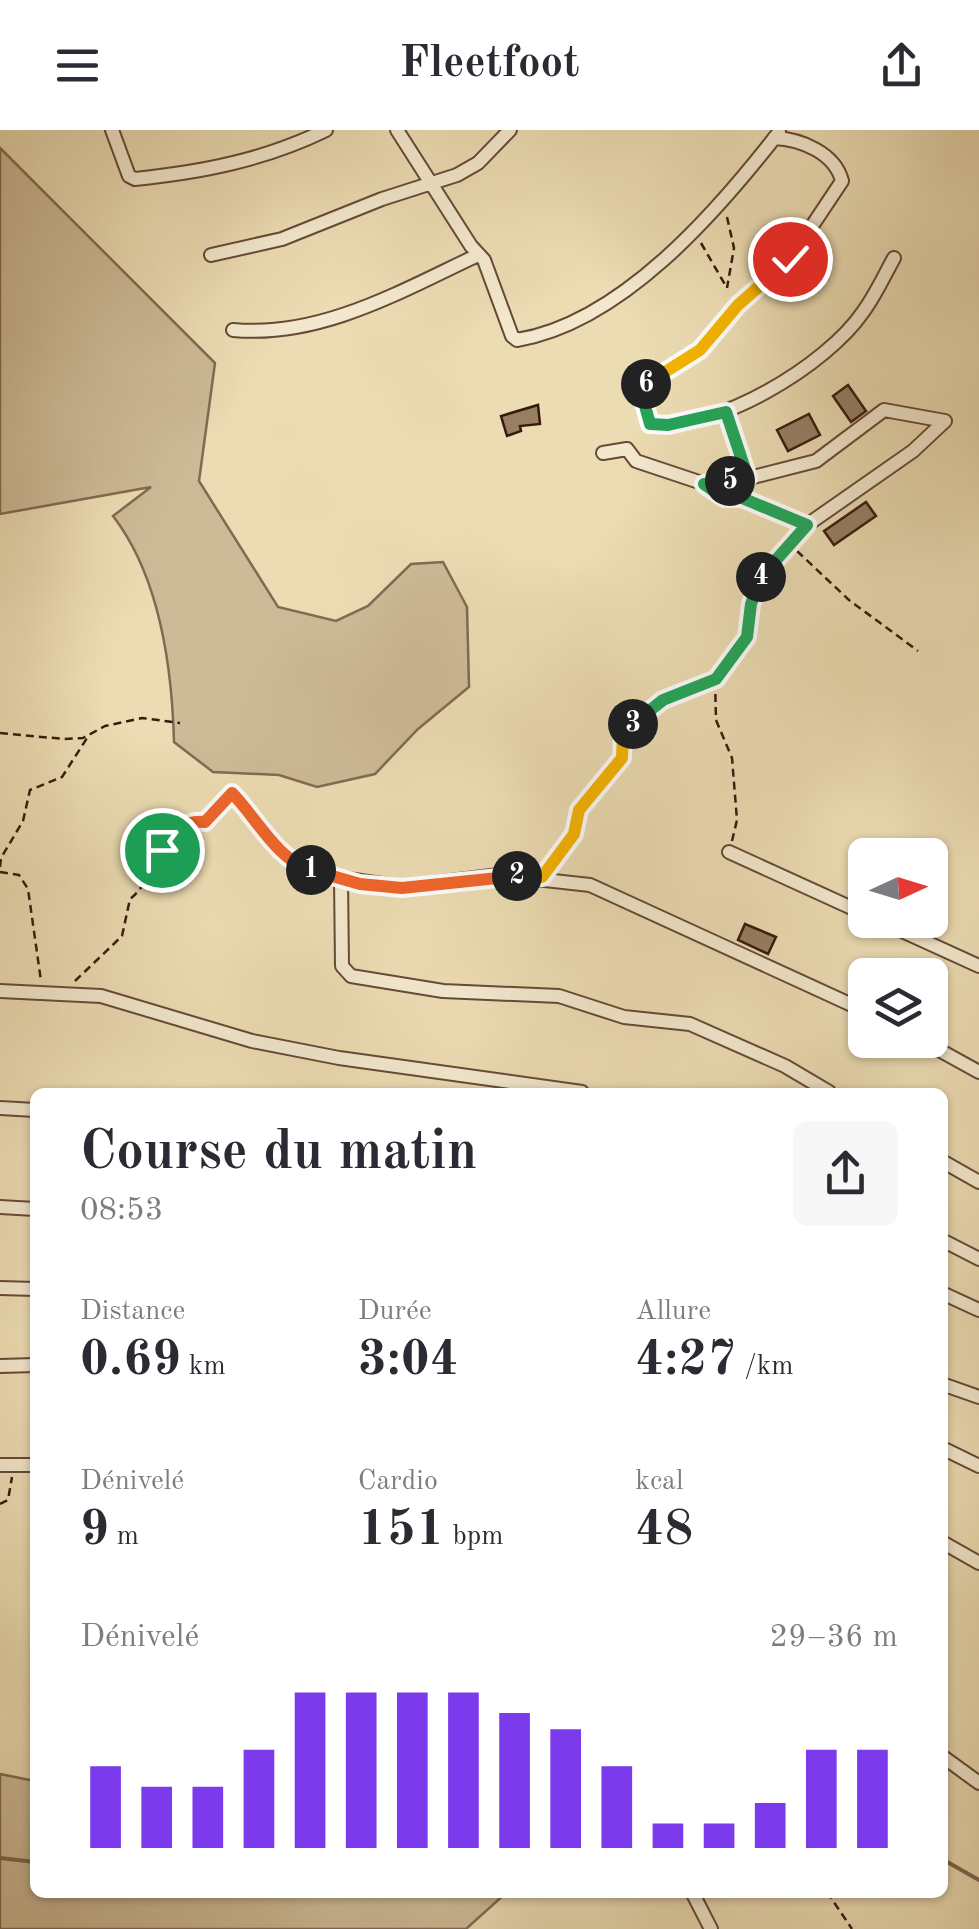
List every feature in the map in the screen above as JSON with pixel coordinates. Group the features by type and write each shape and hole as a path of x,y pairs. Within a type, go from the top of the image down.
{"street":[{"path":"112,130 128,176 135,179 218,169 256,159 326,130"},
{"path":"397,130 484,260 512,336 517,340 592,315 640,281 719,203 778,134 809,145 836,166 842,182 790,259 738,305 700,350 644,385 650,424 668,425 726,412 786,380 849,329 863,313 894,258"},
{"path":"211,255 282,239 431,184 478,163 510,130"},
{"path":"233,330 292,330 344,315 478,255"},
{"path":"704,484 816,461 884,410 944,421 898,462 807,525 788,544"},
{"path":"726,412 748,478"},
{"path":"603,453 627,450 636,461 704,484 724,498 742,498 807,525"},
{"path":"729,852 848,906"},
{"path":"822,1088 785,1066 690,1024 624,1018 544,994 444,991 351,976 342,966 341,878 402,888 498,875 590,885 848,1003"},
{"path":"918,938 979,966"},
{"path":"0,992 101,996 252,1041 339,1058 553,1088"},
{"path":"948,1055 979,1072"},
{"path":"0,1108 30,1110"},
{"path":"948,1164 979,1182"},
{"path":"0,1207 30,1209"},
{"path":"948,1243 979,1259"},
{"path":"0,1288 30,1288"},
{"path":"948,1297 979,1310"},
{"path":"0,1366 30,1365"},
{"path":"948,1386 979,1398"},
{"path":"948,1451 979,1466"},
{"path":"948,1545 979,1563"},
{"path":"948,1760 979,1783"},
{"path":"695,1898 711,1929"}],"path":[{"path":"719,203 733,234 728,288"},
{"path":"693,228 738,305"},
{"path":"542,877 574,834 579,810 622,758 623,733 663,700 716,679 747,637 751,604 761,578 788,544 849,600 918,651"},
{"path":"716,679 716,720 732,758 737,820 729,852"},
{"path":"0,732 64,739 142,718 180,724"},
{"path":"42,994 28,889 19,875 0,870 1,858 23,822 30,790 62,777 90,734"},
{"path":"66,995 72,984 122,936 130,898 146,886 162,850 181,826 193,820 205,822 232,793 286,857 302,868 341,878"},
{"path":"0,1504 8,1500 7,1465"},
{"path":"831,1898 852,1929"}],"shaded area":[{"path":"0,148 215,363 199,481 278,607 336,621 368,606 411,564 443,562 467,607 469,687 418,729 375,774 317,787 279,775 213,772 174,742 160,623 142,566 113,516 151,487 0,514"},
{"path":"0,1774 30,1780 30,1898 500,1898 466,1929 0,1929"}],"building":[{"path":"848,385 866,411 851,422 833,396"},
{"path":"538,405 540,424 520,426 521,431 507,436 501,416"},
{"path":"809,414 820,435 788,451 777,430"},
{"path":"866,502 876,516 834,545 824,531"},
{"path":"745,924 776,937 768,954 738,940"}],"waterway":[{"path":"0,1858 30,1861"},
{"path":"948,1862 979,1880"}],"route":[{"path":"162,850 181,826 193,820 205,822 232,793 286,857 302,868 360,884 402,888 498,875 542,877 574,834 579,810 622,758 623,733 663,700 716,679 747,637 751,604 761,578 773,559 807,525 742,498 724,498 704,484 748,478 726,412 662,426 650,424 642,395 644,385 700,350 738,305 790,259"}]}
